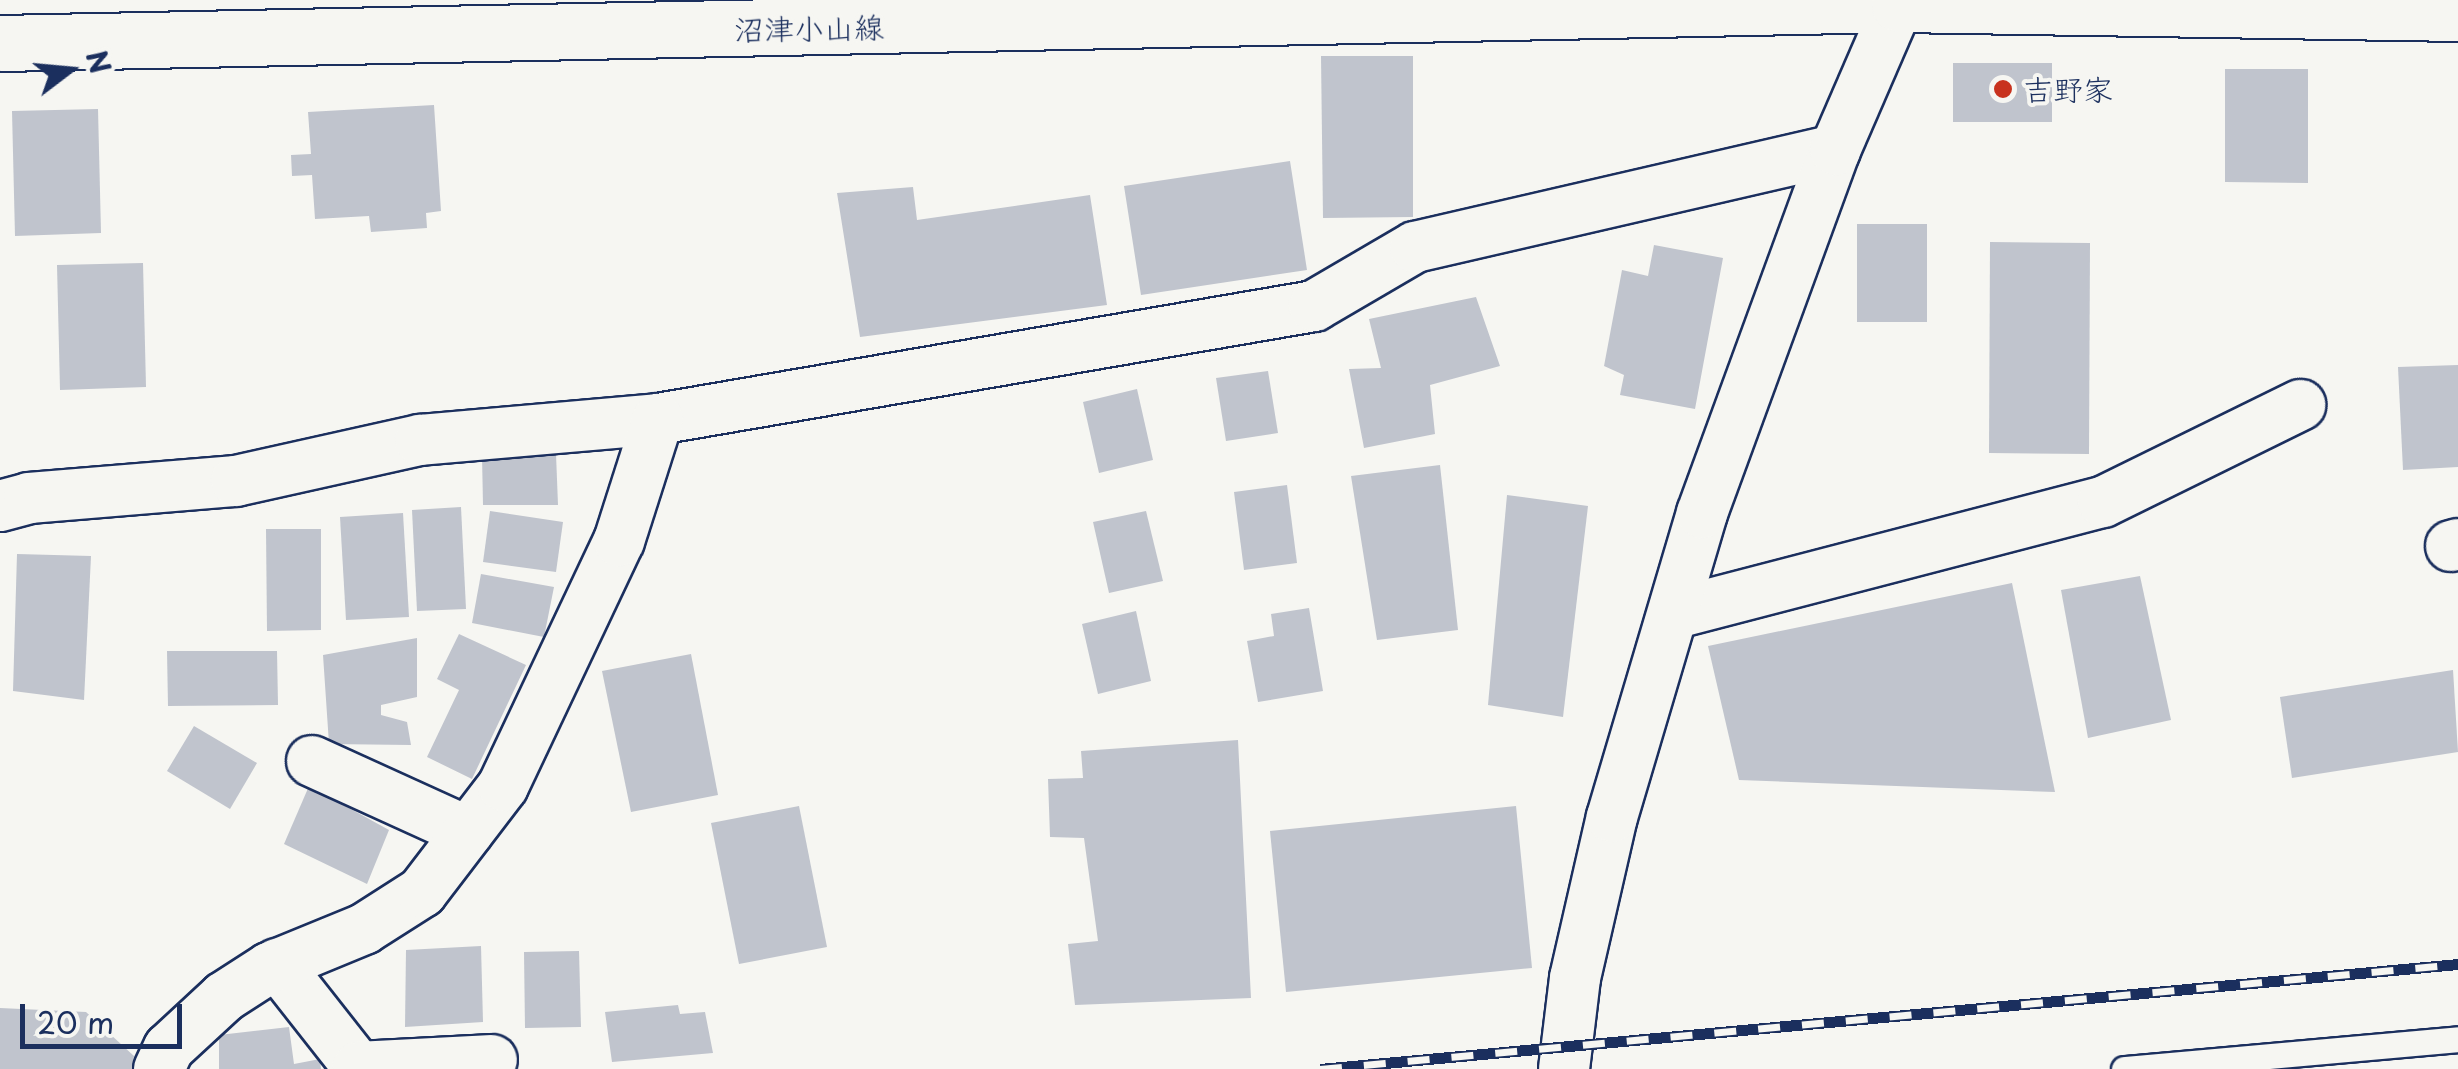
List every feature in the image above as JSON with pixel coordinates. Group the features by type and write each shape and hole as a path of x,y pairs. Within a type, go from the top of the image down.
{"main road":[{"name":"沼津小山線","path":"0,43 354,19 1900,2 2458,12"}],"street":[{"path":"1564,1069 1576,978 1612,817 1676,613 1702,513 1835,150 1900,2"},
{"path":"0,506 29,498 236,481 420,440 658,419 1314,306 1416,247 1835,150"},
{"path":"1676,613 2103,502 2300,405"},
{"path":"159,1069 169,1048 224,997 277,964 364,929 422,892 503,786 618,541 658,419"},
{"path":"312,761 468,832"},
{"path":"277,964 358,1067 492,1060"}],"lane":[{"path":"2124,1069 2458,1039"}],"building":[{"path":"1321,56 1413,56 1413,217 1323,218"},
{"path":"1953,63 2052,63 2052,122 1953,122"},
{"path":"2225,69 2308,69 2308,183 2225,182"},
{"path":"434,105 441,211 426,213 427,228 371,232 369,216 315,219 312,175 292,176 291,155 311,154 308,112"},
{"path":"98,109 101,233 15,236 12,111"},
{"path":"1290,161 1307,270 1141,295 1124,186"},
{"path":"913,187 917,220 1090,195 1107,305 860,337 837,193"},
{"path":"1857,224 1927,224 1927,322 1857,322"},
{"path":"1990,242 2090,243 2089,454 1989,453"},
{"path":"1654,245 1723,258 1695,409 1620,395 1624,375 1604,366 1622,270 1648,276"},
{"path":"143,263 146,387 60,390 57,265"},
{"path":"1476,297 1500,366 1430,385 1435,434 1364,448 1349,369 1381,368 1369,319"},
{"path":"2458,365 2458,467 2403,470 2398,367"},
{"path":"1268,371 1278,433 1226,441 1216,378"},
{"path":"1137,389 1153,460 1099,473 1083,402"},
{"path":"556,454 558,505 483,505 482,455"},
{"path":"1440,465 1458,630 1377,640 1351,476"},
{"path":"1287,485 1297,563 1244,570 1234,492"},
{"path":"1507,495 1588,506 1563,717 1488,705"},
{"path":"461,507 466,609 417,611 412,510"},
{"path":"490,511 563,522 556,572 483,562"},
{"path":"1146,511 1163,581 1109,593 1093,522"},
{"path":"403,513 409,617 346,620 340,517"},
{"path":"266,529 321,529 321,630 267,631"},
{"path":"17,554 91,556 84,700 13,691"},
{"path":"481,574 554,587 544,637 472,623"},
{"path":"2140,576 2171,720 2088,738 2061,590"},
{"path":"2012,583 2055,792 1739,780 1708,646"},
{"path":"1309,608 1323,691 1258,702 1247,641 1274,636 1271,614"},
{"path":"1136,611 1151,681 1098,694 1082,624"},
{"path":"459,634 526,665 472,779 427,757 459,690 437,679"},
{"path":"417,638 417,697 381,705 381,715 407,722 411,745 329,744 323,655"},
{"path":"167,651 277,651 278,705 168,706"},
{"path":"691,654 718,795 631,812 602,671"},
{"path":"2453,670 2458,752 2292,778 2280,697"},
{"path":"194,726 257,763 230,809 167,771"},
{"path":"1238,740 1251,998 1075,1005 1068,944 1098,941 1084,838 1050,837 1048,779 1083,778 1081,751"},
{"path":"309,786 389,830 367,884 284,844"},
{"path":"799,806 827,947 739,964 711,823"},
{"path":"1516,806 1532,968 1286,992 1270,831"},
{"path":"481,946 483,1022 405,1027 406,950"},
{"path":"579,951 581,1027 525,1028 524,952"},
{"path":"678,1005 680,1014 705,1012 713,1053 612,1062 605,1012"},
{"path":"0,1008 86,1012 134,1056 132,1069 0,1069"},
{"path":"289,1027 294,1064 320,1059 321,1069 219,1069 219,1035"}],"railway":[{"path":"1320,1069 2458,964"}],"place":[{"name":"吉野家","path":"2003,89"}]}
